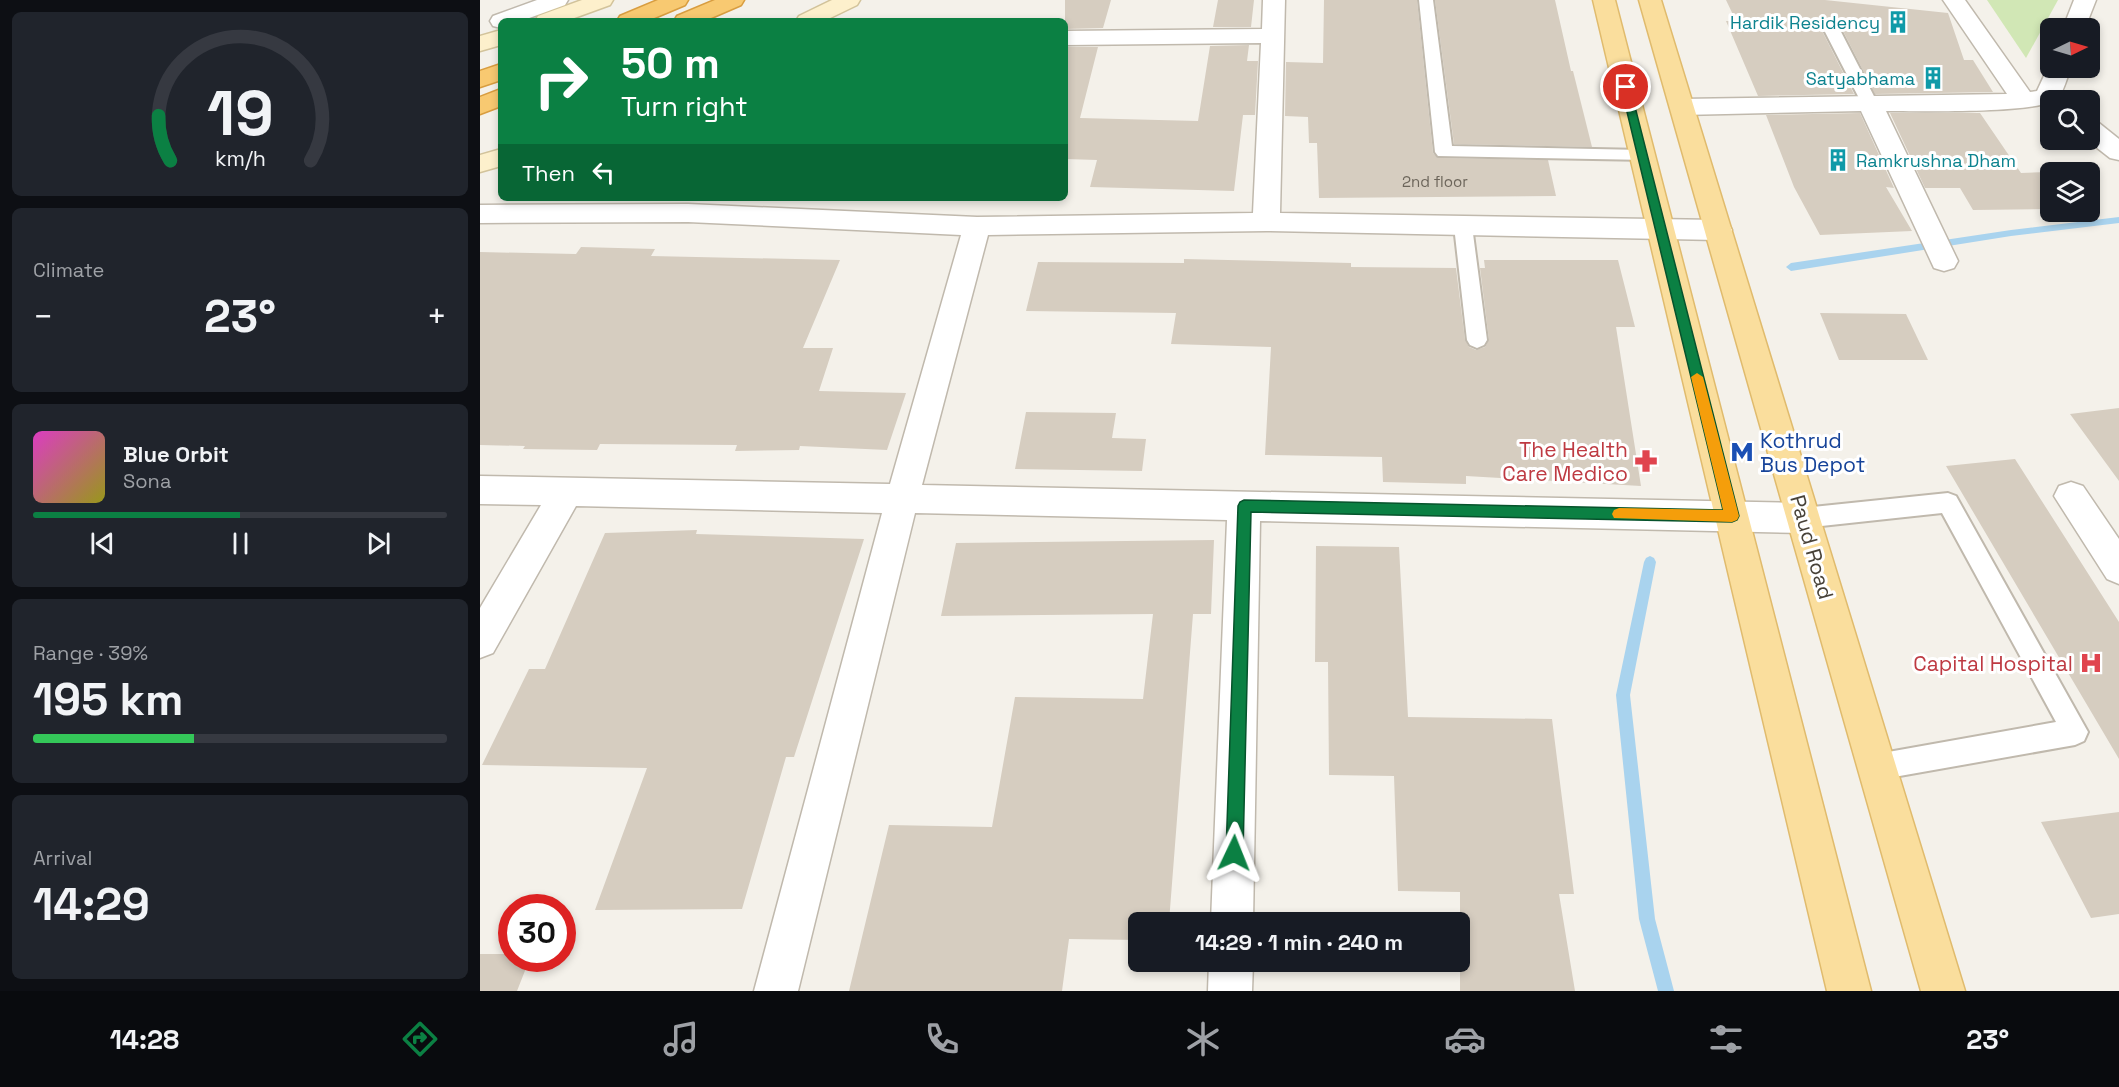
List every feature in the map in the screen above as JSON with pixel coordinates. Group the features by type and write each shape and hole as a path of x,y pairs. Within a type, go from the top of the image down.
{"highway":[{"path":"635,18 677,0"},
{"path":"692,18 733,0"},
{"path":"480,80 498,72"},
{"path":"480,106 498,98"}],"main road":[{"name":"Paud Road","path":"1604,0 1645,65 1682,107 1943,991"},
{"name":"Paud Road","path":"1650,0 1642,156 1849,991"}],"street":[{"path":"509,18 556,0"},
{"path":"554,18 602,0"},
{"path":"813,18 849,0"},
{"path":"1266,222 1274,0"},
{"path":"1954,0 2040,99"},
{"path":"2078,18 2085,0"},
{"path":"480,29 498,22"},
{"path":"1068,38 1273,36"},
{"path":"480,44 498,38"},
{"path":"1682,107 2040,100"},
{"path":"1870,104 1944,261"},
{"path":"2100,137 2119,152"},
{"path":"480,164 498,158"},
{"path":"480,214 692,206 977,226 1266,222 1718,230"},
{"path":"776,991 902,499 977,226"},
{"path":"480,490 1803,518"},
{"path":"480,641 567,492"},
{"path":"2071,496 2119,568"},
{"path":"1232,912 1244,506"},
{"path":"1230,991 1231,972"}],"lane":[{"path":"1426,0 1444,152 1642,156"},
{"path":"1830,26 1870,104"},
{"path":"1463,226 1478,340"},
{"path":"1803,518 1948,503 2075,732 1877,767"}],"green space":[{"path":"1987,0 2058,0 2048,18 2040,18 2040,33 2026,58"}],"building":[{"path":"1065,0 1111,0 1103,28 1068,29 1068,18 1065,18"},
{"path":"1218,0 1254,0 1251,27 1213,27"},
{"path":"1324,0 1417,0 1433,153 1438,158 1548,160 1556,196 1319,198 1317,143 1309,143 1308,117 1285,116 1286,62 1323,63"},
{"path":"1435,0 1555,0 1571,71 1573,71 1592,147 1454,144"},
{"path":"1726,0 1825,0 1948,13 1964,60 1973,60 1993,92 1875,94 1840,25 1829,19 1820,27 1854,94 1758,96 1726,21 1736,21"},
{"path":"1249,45 1247,61 1258,61 1255,115 1243,115 1234,191 1090,187 1097,160 1068,159 1068,47 1098,47 1080,118 1198,121 1210,46"},
{"path":"1860,113 1894,188 1886,187 1912,231 1820,235 1794,187 1766,115"},
{"path":"1890,113 1980,113 2021,173 2040,172 2040,209 1973,210 1960,188 1925,188"},
{"path":"581,247 655,249 651,256 840,260 803,348 833,348 819,391 906,393 887,450 800,446 799,450 735,451 737,445 600,444 597,450 523,449 525,446 480,445 480,252 576,254"},
{"path":"1184,259 1351,263 1351,267 1456,268 1465,340 1469,347 1476,350 1485,347 1489,340 1480,268 1485,268 1484,260 1618,260 1635,327 1616,327 1641,486 1466,476 1466,484 1383,482 1382,457 1265,455 1271,347 1171,344 1176,313 1026,311 1038,262 1184,263"},
{"path":"1820,313 1906,314 1928,360 1839,360"},
{"path":"2119,408 2119,481 2070,414"},
{"path":"1026,412 1116,413 1112,438 1146,439 1142,471 1015,469"},
{"path":"2015,459 2119,622 2119,759 1946,466"},
{"path":"697,530 696,534 864,539 794,757 786,757 742,909 595,910 647,768 482,765 529,669 545,669 605,533"},
{"path":"1214,540 1211,614 1193,614 1170,912 1128,912 1128,940 1069,939 1062,991 849,991 889,825 992,827 1015,697 1143,699 1153,614 941,616 956,543"},
{"path":"1316,546 1399,547 1408,717 1552,719 1574,894 1559,894 1575,991 1460,991 1460,972 1470,972 1470,912 1460,912 1460,892 1398,891 1394,776 1329,775 1328,662 1315,662"},
{"path":"2119,812 2119,914 2091,918 2041,822"},
{"path":"480,954 498,954 498,972 524,972 517,991 480,991"}],"waterway":[{"path":"1791,267 2011,233 2119,220"},
{"path":"1650,562 1623,695 1647,919 1666,991"}],"slow traffic":[{"path":"1619,514 1732,516 1697,377"}],"place":[{"name":"Hardik Residency","path":"1898,22"},
{"name":"Satyabhama","path":"1933,78"},
{"name":"Ramkrushna Dham","path":"1838,160"},
{"name":"Kothrud Bus Depot","path":"1742,452"},
{"name":"The Health Care Medico","path":"1646,461"},
{"name":"Capital Hospital","path":"2091,663"}],"route":[{"path":"1234,853 1244,506 1732,516 1626,87"}]}
